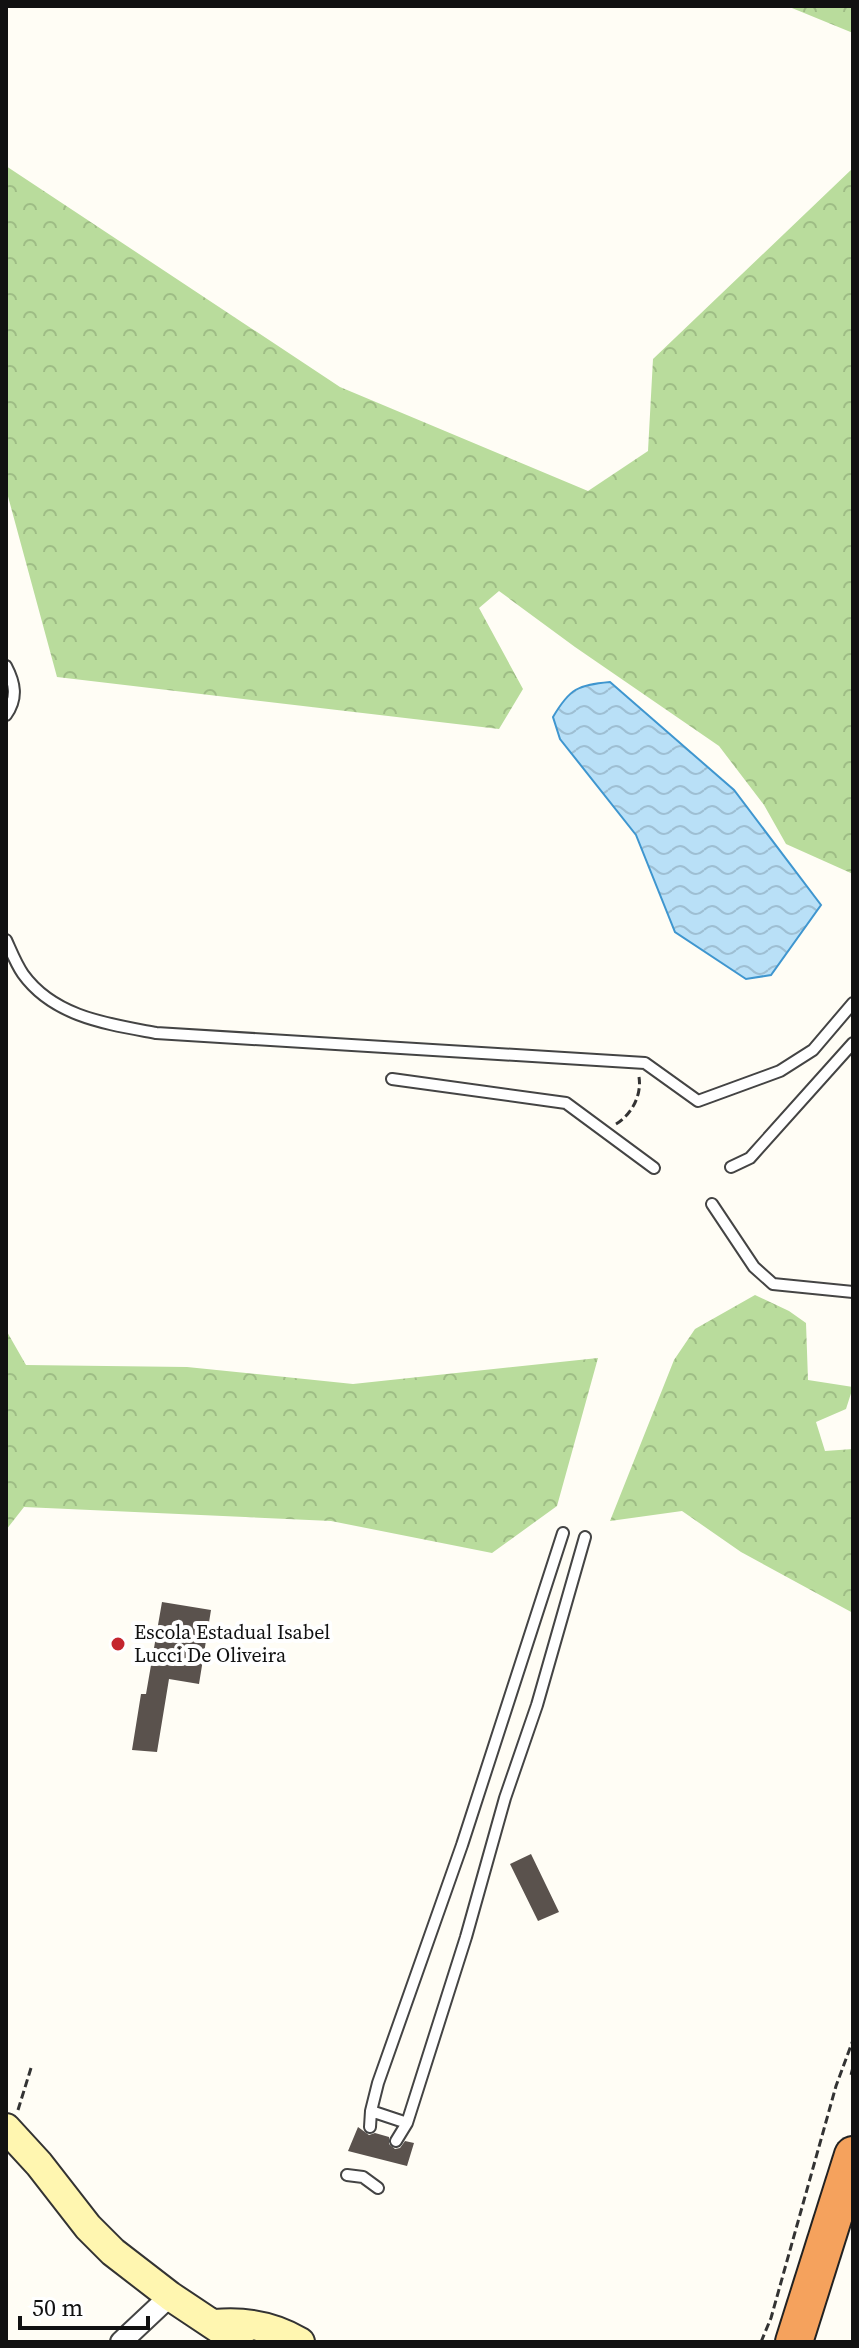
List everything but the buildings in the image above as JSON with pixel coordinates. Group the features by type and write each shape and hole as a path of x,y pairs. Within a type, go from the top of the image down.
{"highway":[{"path":"794,2342 853,2155"},
{"path":"820,2342 853,2239"}],"main road":[{"path":"8,2130 88,2227 113,2252 170,2296 226,2335 231,2322 271,2327 300,2342"}],"street":[{"path":"121,2342 170,2296"}],"lane":[{"path":"6,666 15,686 12,706 6,715"},
{"path":"6,940 23,974 50,1000 87,1020 142,1030 645,1063 698,1101 780,1071 813,1050 853,1003"},
{"path":"731,1167 750,1158 853,1043"},
{"path":"392,1079 566,1103 654,1168"},
{"path":"712,1204 754,1267 773,1284 853,1292"},
{"path":"370,2127 371,2111 462,1845 563,1533"},
{"path":"396,2141 407,2123 466,1937 585,1537"},
{"path":"371,2111 407,2123"},
{"path":"347,2175 363,2177 378,2188"}],"path":[{"path":"605,1130 626,1118 636,1100 641,1083 636,1062"},
{"path":"761,2342 771,2318 836,2086 853,2040"},
{"path":"852,2075 853,2067"},
{"path":"8,2130 31,2068"}],"green space":[{"path":"787,6 853,6 853,33"},
{"path":"6,166 340,387 588,491 648,451 653,359 853,168 853,874 786,844 764,805 719,746 499,591 479,608 523,689 499,729 57,677 6,489"},
{"path":"755,1295 806,1323 808,1380 853,1387 846,1409 816,1422 825,1451 853,1449 853,1613 741,1552 682,1511 610,1521 674,1360 695,1329"},
{"path":"6,1330 26,1365 187,1367 353,1384 598,1358 557,1506 492,1553 331,1521 24,1507 6,1530"}],"water":[{"path":"610,682 734,790 821,905 771,975 746,979 675,932 636,835 560,739 553,717 570,694 582,687"}],"place":[{"name":"Escola Estadual Isabel Lucci De Oliveira","path":"118,1644"}]}
